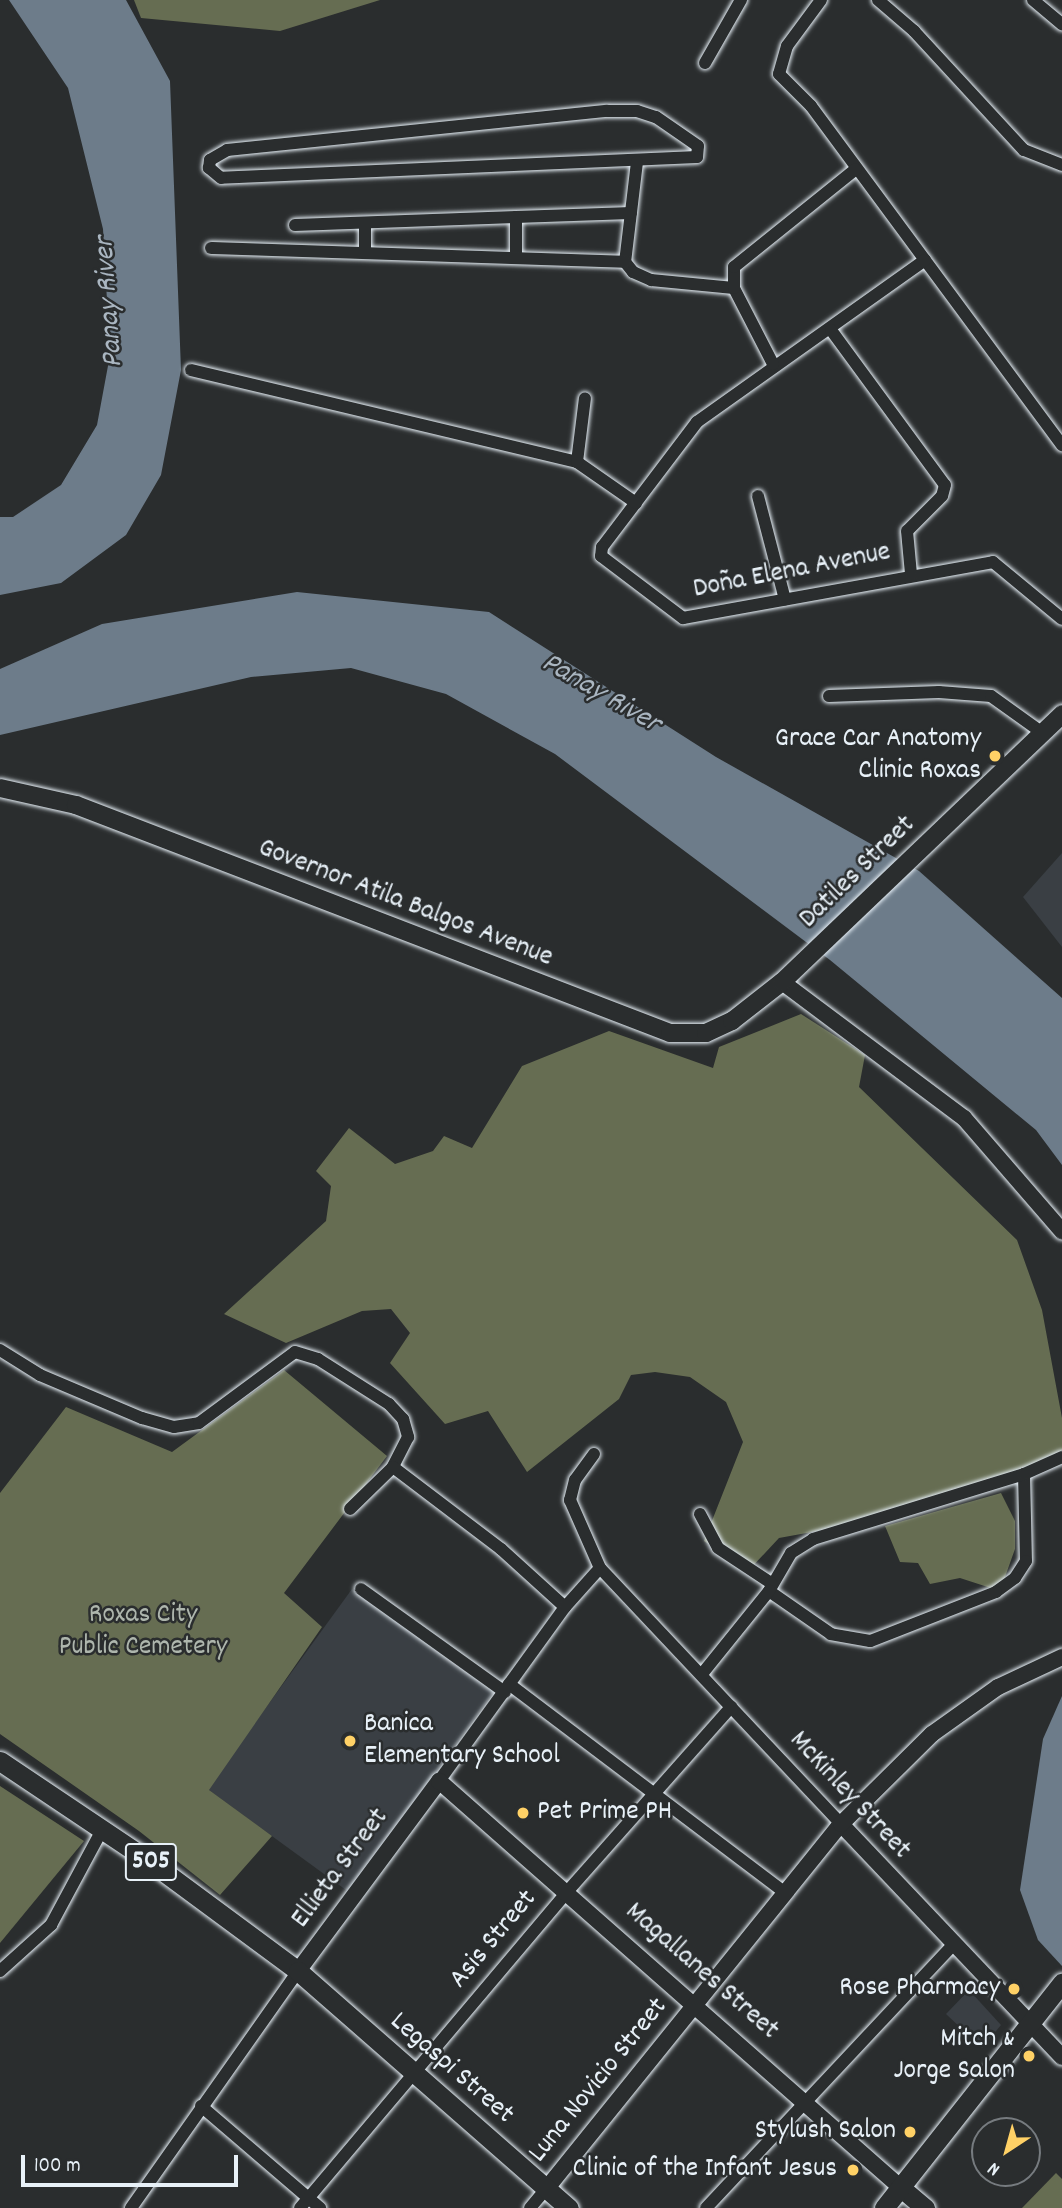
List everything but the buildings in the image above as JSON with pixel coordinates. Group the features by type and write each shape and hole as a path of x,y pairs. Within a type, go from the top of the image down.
{"main road":[{"name":"Datiles Street","path":"782,982 1062,714"},
{"name":"Governor Atila Balgos Avenue","path":"0,788 76,805 670,1033 706,1032 732,1021 782,982"},
{"name":"505","path":"0,1761 102,1830 298,1971"},
{"name":"Legaspi Street","path":"298,1971 569,2208"},
{"path":"884,2208 1062,1983"},
{"name":"Magallanes Street","path":"900,2187 925,2208"}],"street":[{"path":"705,63 741,0"},
{"path":"821,0 787,46 779,74 811,106 1062,445"},
{"path":"878,0 914,31 1024,150 1062,165"},
{"path":"1033,0 1062,24"},
{"path":"607,111 637,111 656,117 698,146 698,157 637,162 221,178 209,168 210,160 227,150 607,111"},
{"path":"625,262 637,162"},
{"path":"773,364 734,288 734,267 856,169"},
{"path":"295,225 631,213"},
{"path":"516,217 516,257"},
{"path":"365,223 365,251"},
{"path":"211,248 365,251 625,262 634,272 651,280 734,288"},
{"name":"Doña Elena Avenue","path":"925,260 831,330 773,364 697,422 602,547 601,556 683,618 911,574 993,562 1062,619"},
{"path":"831,330 945,485 943,496 907,531 911,574"},
{"path":"191,370 577,462 636,503"},
{"path":"577,462 585,398"},
{"path":"758,496 785,600"},
{"path":"829,696 939,692 991,696 1044,734"},
{"path":"782,982 964,1118 1062,1231"},
{"path":"0,1350 40,1375 142,1418 174,1427 199,1423 295,1352 330,1367 389,1404 403,1419 408,1437 393,1467 350,1509"},
{"path":"594,1454 575,1480 570,1500 600,1568"},
{"path":"702,1674 770,1587 791,1553 813,1539 1024,1474 1062,1457"},
{"path":"393,1467 501,1549 565,1607"},
{"path":"700,1514 718,1548 831,1634 870,1641 996,1592 1015,1577 1026,1561 1024,1474"},
{"name":"Ellieta Street","path":"131,2208 298,1971 565,1607 600,1568"},
{"name":"McKinley Street","path":"600,1568 953,1945 1062,2057"},
{"path":"361,1589 507,1688 656,1795 785,1893"},
{"name":"Luna Novicio Street","path":"530,2208 841,1824 932,1734 998,1687 1062,1657"},
{"name":"Asis Street","path":"304,2203 566,1892 656,1795 731,1707"},
{"name":"Magallanes Street","path":"439,1781 808,2101 900,2187"},
{"path":"0,1971 51,1925 102,1830"},
{"path":"706,2208 953,1945"},
{"path":"201,2106 304,2203 320,2208"}],"shaded area":[{"path":"1062,853 1062,947 1023,897"},
{"name":"Banica Elementary School","path":"352,1589 494,1692 348,1892 207,1789"},
{"path":"969,1990 1001,2025 982,2048 946,2014"}],"green space":[{"path":"134,0 380,0 280,31 141,18"},
{"path":"801,1014 865,1055 859,1087 1017,1240 1042,1310 1062,1418 1062,1455 995,1481 823,1530 779,1538 749,1570 704,1541 743,1442 726,1402 690,1377 655,1372 631,1375 619,1399 527,1472 488,1411 445,1424 390,1363 410,1333 391,1309 362,1311 286,1343 224,1314 326,1221 331,1186 316,1171 349,1128 395,1164 433,1151 444,1136 472,1148 522,1066 609,1031 713,1068 719,1047"},
{"name":"Roxas City Public Cemetery","path":"284,1370 387,1456 284,1593 322,1627 209,1790 272,1836 220,1895 139,1831 0,1734 0,1493 66,1407 172,1452"},
{"path":"1001,1493 1015,1521 1015,1549 1000,1591 960,1578 930,1584 918,1563 900,1562 885,1526"},
{"path":"0,1786 84,1841 0,1943"},
{"path":"1056,2173 1062,2179 1062,2208 1022,2208"}],"water":[{"name":"Panay River","path":"9,0 126,0 170,81 181,370 161,475 126,535 61,583 0,595 0,517 13,517 61,485 97,425 110,355 103,229 68,88"},
{"name":"Panay River","path":"297,592 489,612 716,757 919,871 1062,998 1062,1165 1036,1130 830,960 555,754 446,694 351,668 251,677 0,735 0,669 102,624"},
{"path":"1062,1696 1062,1966 1038,1940 1020,1890 1043,1739"}],"place":[{"name":"Grace Car Anatomy Clinic Roxas","path":"995,756"},
{"name":"Banica Elementary School","path":"350,1741"},
{"name":"Pet Prime PH","path":"523,1813"},
{"name":"Rose Pharmacy","path":"1014,1989"},
{"name":"Mitch & Jorge Salon","path":"1029,2056"},
{"name":"Stylush Salon","path":"910,2132"},
{"name":"Clinic of the Infant Jesus","path":"853,2170"}]}
